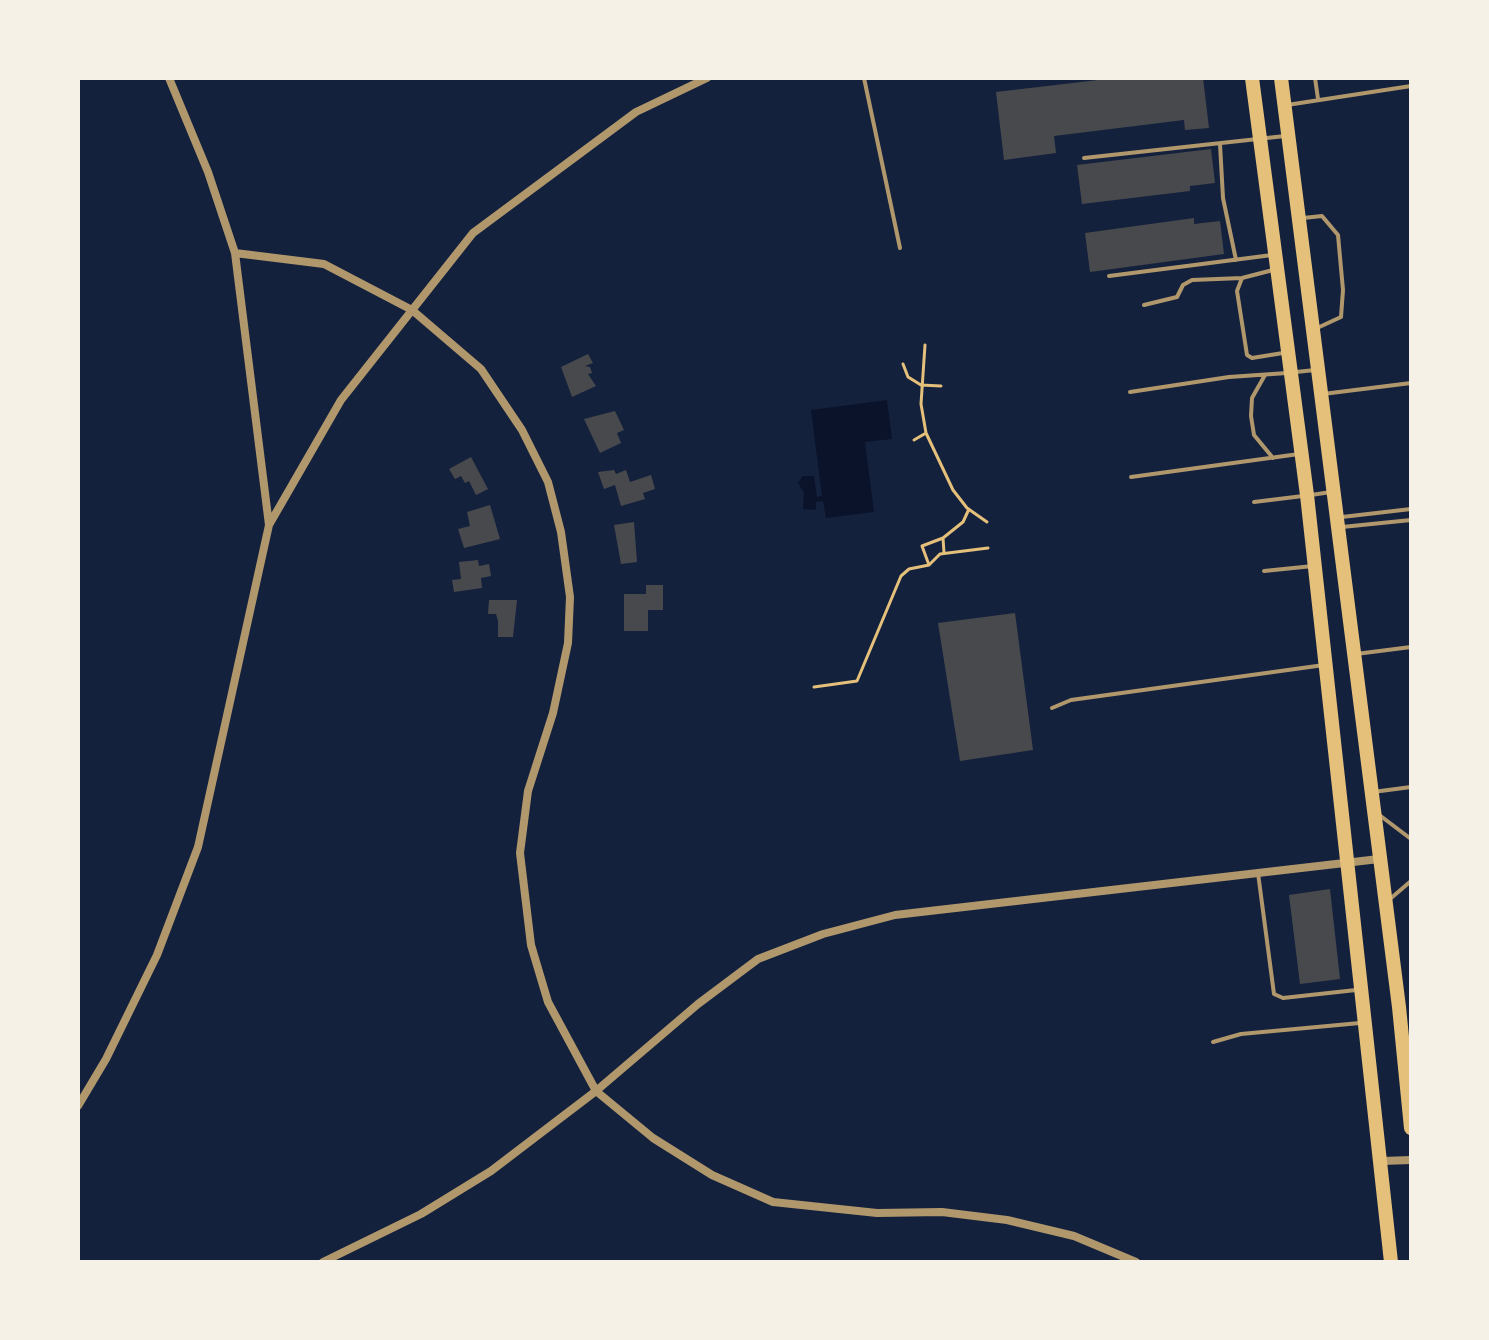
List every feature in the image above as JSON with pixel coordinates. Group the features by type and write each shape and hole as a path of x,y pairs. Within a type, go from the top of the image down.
{"main road":[{"path":"1252,78 1307,495 1391,1262"},
{"path":"1281,78 1411,1128"}],"street":[{"path":"169,78 208,172 235,253 269,525"},
{"path":"78,1106 106,1059 157,955 198,847 269,525 341,400 473,233 636,112 707,78"},
{"path":"235,253 324,264 412,310 481,369 522,430 548,482 561,532 570,597 568,643 553,713 528,791 520,853 531,945 548,1002 596,1091 653,1138 712,1175 773,1202 877,1213 942,1212 1007,1220 1074,1236 1136,1262"},
{"path":"323,1262 433,1207 491,1171 596,1091 698,1004 758,959 823,934 895,915 1379,859"},
{"path":"1382,1161 1411,1160"}],"lane":[{"path":"864,78 900,248"},
{"path":"1315,78 1318,100"},
{"path":"1284,105 1411,86"},
{"path":"1084,158 1288,135"},
{"path":"1220,143 1223,198 1236,260"},
{"path":"1298,219 1322,216 1338,235 1343,290 1341,317 1312,330"},
{"path":"1109,276 1236,260 1276,262"},
{"path":"1144,305 1177,297 1183,285 1192,280 1242,278 1276,262"},
{"path":"1242,278 1237,291 1247,355 1252,358 1287,352"},
{"path":"1130,392 1317,370"},
{"path":"1265,375 1252,398 1251,416 1254,435 1273,458"},
{"path":"1320,394 1411,383"},
{"path":"1131,477 1301,454"},
{"path":"1254,502 1333,492"},
{"path":"1337,523 1411,509"},
{"path":"1337,523 1411,520"},
{"path":"1264,571 1315,566"},
{"path":"1354,654 1411,647"},
{"path":"1052,708 1071,700 1326,664"},
{"path":"1371,793 1411,787"},
{"path":"1373,812 1411,839"},
{"path":"1258,873 1274,994 1283,998 1363,990"},
{"path":"1385,903 1411,881"},
{"path":"1213,1042 1241,1034 1366,1022"}],"path":[{"path":"925,345 921,385 926,433 953,490 969,509 987,522"},
{"path":"903,364 908,377 921,385 941,386"},
{"path":"914,440 926,433"},
{"path":"929,565 922,546 943,538 963,522 969,509"},
{"path":"943,538 944,553"},
{"path":"814,687 857,681 901,576 909,569 929,565 944,553 988,548"}],"water":[{"path":"887,400 892,439 865,442 874,512 826,518 823,501 816,502 816,510 803,509 804,493 798,483 803,476 814,476 817,497 822,496 811,410"}],"building":[{"path":"1115,78 1203,78 1209,128 1185,130 1184,120 1054,136 1056,153 1004,160 996,92"},
{"path":"1211,149 1215,183 1190,186 1190,191 1082,204 1077,165"},
{"path":"1194,218 1194,224 1220,221 1224,254 1090,272 1085,233"},
{"path":"588,354 593,363 585,366 590,367 592,373 588,374 596,386 572,397 561,367"},
{"path":"615,411 624,430 617,433 621,443 600,453 584,419"},
{"path":"471,457 488,489 476,495 469,481 465,483 461,476 455,479 449,469"},
{"path":"614,470 616,474 626,470 630,482 651,475 655,489 643,493 645,499 621,506 615,485 604,489 598,472"},
{"path":"490,505 500,539 464,548 458,529 470,526 467,512"},
{"path":"634,522 637,562 621,564 614,525"},
{"path":"478,560 479,566 489,564 491,576 481,578 482,588 454,592 452,580 461,579 459,562"},
{"path":"646,585 663,585 663,610 648,610 648,631 624,631 624,594 646,594"},
{"path":"489,600 517,600 513,637 498,637 496,614 488,614"},
{"path":"1015,613 1033,750 960,761 938,623"},
{"path":"1330,889 1340,979 1300,984 1289,895"}]}
